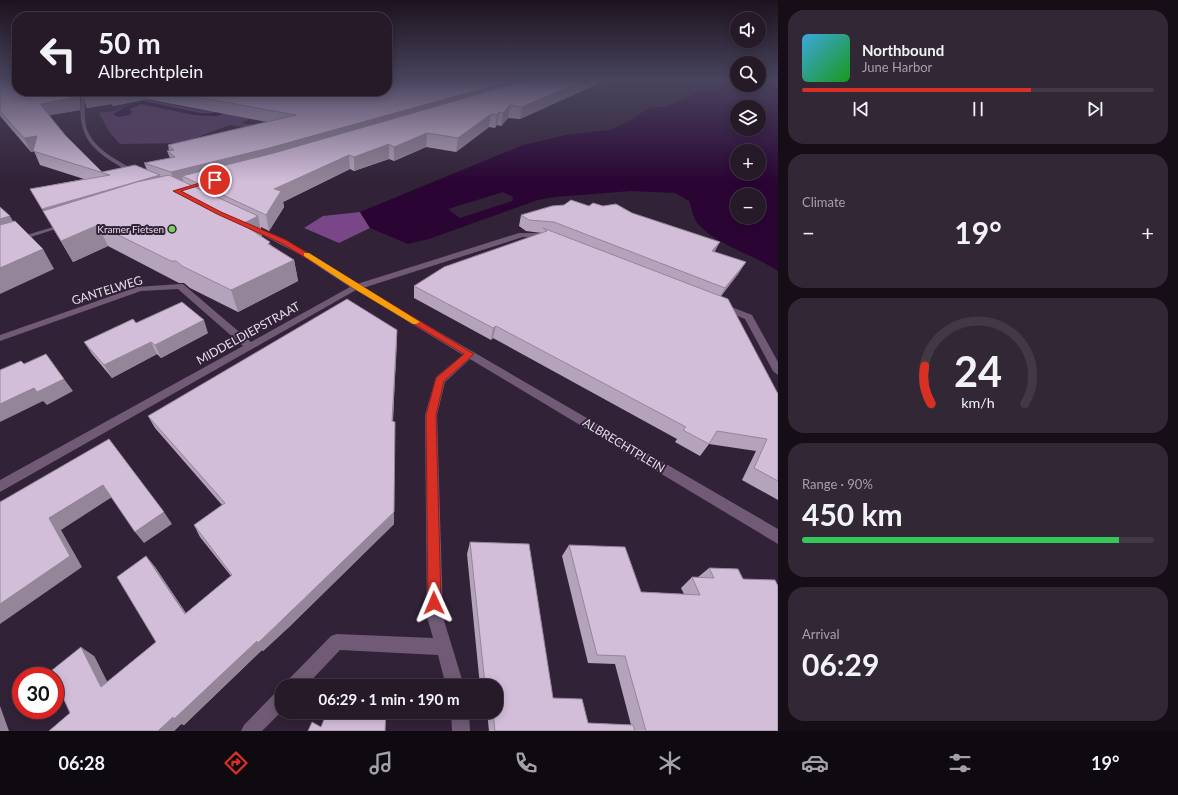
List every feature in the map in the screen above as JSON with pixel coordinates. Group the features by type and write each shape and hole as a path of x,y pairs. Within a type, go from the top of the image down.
{"street":[{"path":"84,114 85,129 94,143 108,156 142,177"},
{"path":"0,246 75,221"},
{"name":"ALBRECHTPLEIN","path":"239,222 283,241 336,272 356,287 778,537"},
{"name":"MIDDELDIEPSTRAAT","path":"0,486 356,287 522,235 537,235 555,240"},
{"name":"GANTELWEG","path":"0,338 140,289 180,286 251,347"},
{"path":"713,303 749,317 778,371"},
{"path":"453,679 435,617 431,415 440,380 470,354"},
{"path":"301,679 337,642 444,647"},
{"path":"250,731 275,705"},
{"path":"460,719 461,731"}],"shaded area":[{"path":"100,114 191,114 212,116 226,114 250,119 242,123 269,128 255,129 230,125 182,143 120,144 110,133"},
{"path":"113,114 130,114 129,115 118,117"},
{"path":"191,114 222,114 217,116"},
{"path":"640,114 730,114 730,136 766,136 766,114 778,114 778,271 706,232 696,222 689,201 675,193 631,191 555,197 538,200 429,239 408,244 370,228 360,212 523,145 566,135 610,130 630,121"},
{"path":"360,212 370,228 339,243 304,228 323,216"}],"pier":[{"path":"503,192 513,197 512,201 460,218 448,209"}],"building":[{"path":"3,114 48,114 65,135 102,172 135,165 160,175 42,209 30,189 110,175 33,151 37,136 24,138"},
{"path":"291,114 391,114 269,148 171,172 144,163 175,157 167,151 174,150 168,145 296,115"},
{"path":"409,114 491,114 458,138 427,133 394,147 389,144 354,157 349,155 274,189 281,191 266,215 182,176 274,153"},
{"path":"169,175 258,216 242,224 270,242 268,244 294,260 231,290 182,266 176,261 171,261 98,225 61,241 43,211 137,182"},
{"path":"571,200 589,206 593,203 603,206 616,204 632,213 720,242 712,251 746,262 725,288 554,222 529,220 521,215 552,206 564,205"},
{"path":"0,207 10,216 0,219"},
{"path":"15,221 43,249 0,268 0,225"},
{"path":"543,228 728,299 778,394 778,481 754,468 767,439 717,431 709,444 683,430 686,427 496,326 493,328 414,286 444,267 547,231"},
{"path":"347,299 397,330 392,421 395,422 394,512 258,643 257,641 174,719 173,717 158,731 49,731 70,713 64,700 64,667 56,667 81,647 101,687 156,642 117,577 146,556 185,614 232,575 194,525 225,503 148,416"},
{"path":"182,302 204,320 155,345 151,342 104,365 84,342 133,319 136,323"},
{"path":"46,354 64,379 37,392 34,388 0,404 0,370 21,361 24,364"},
{"path":"109,439 164,512 135,532 103,485 49,518 70,556 0,604 0,502"},
{"path":"470,542 529,544 553,698 582,699 588,723 633,725 635,731 495,731 494,719 503,719 503,679 484,679"},
{"path":"569,545 625,547 641,592 700,595 692,577 714,578 709,568 738,569 743,579 775,580 778,586 778,731 646,731 625,656 597,655"},
{"path":"324,719 386,719 385,731 308,731 312,722 321,727"}],"slow traffic":[{"path":"306,255 336,272 356,287 416,322"}],"place":[{"name":"Kramer Fietsen","path":"172,229"}],"route":[{"path":"215,180 176,191 219,213 283,241 336,272 356,287 470,354 440,380 431,415 434,603"}]}
